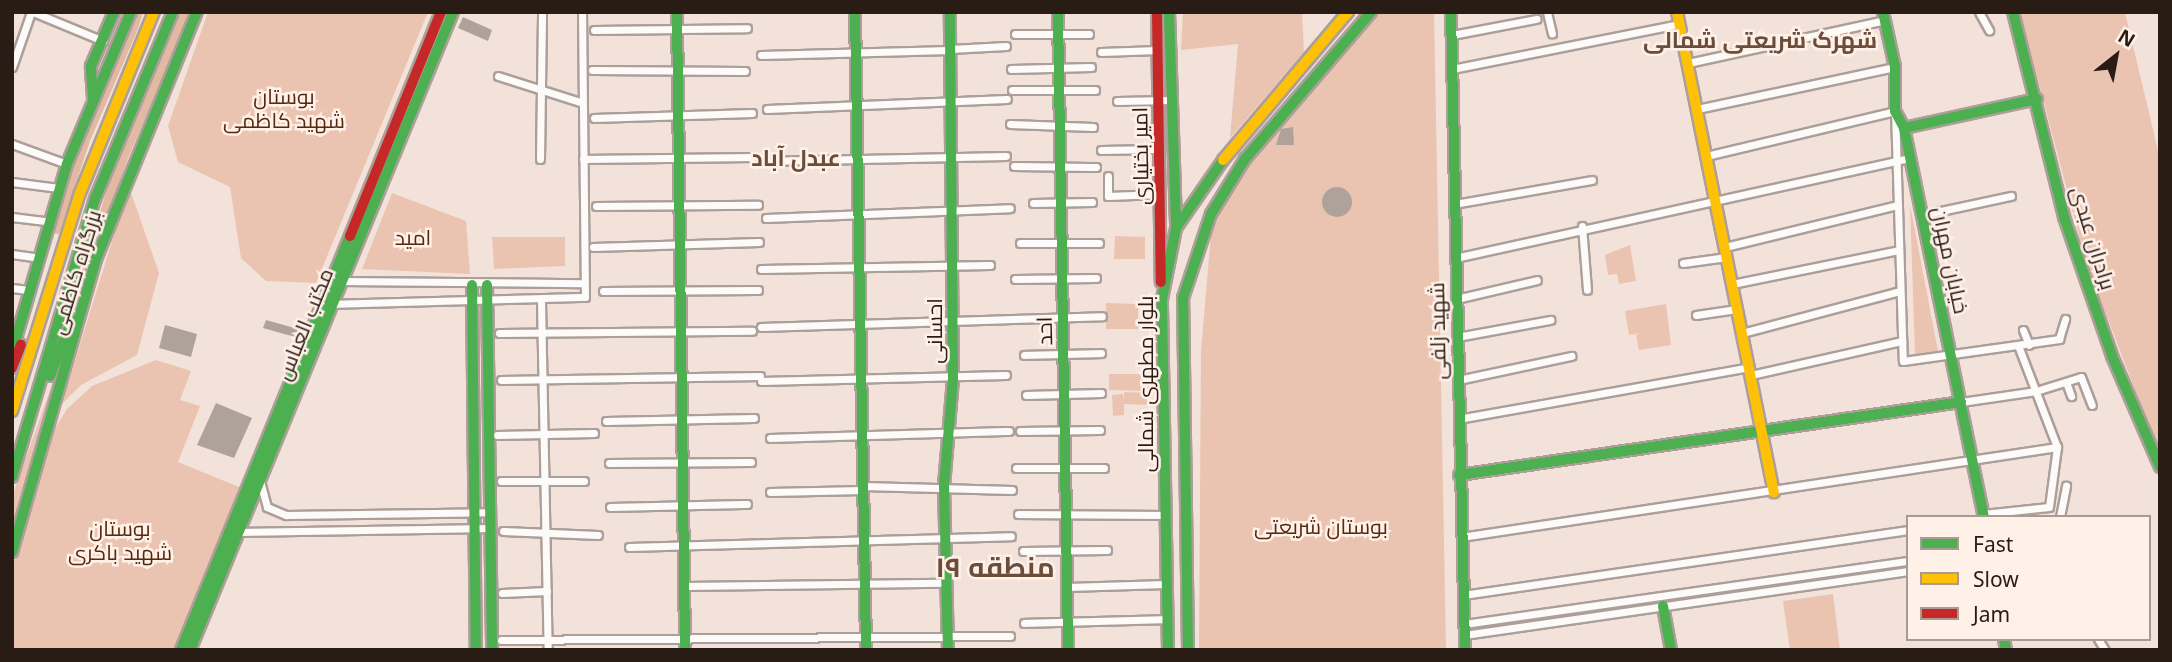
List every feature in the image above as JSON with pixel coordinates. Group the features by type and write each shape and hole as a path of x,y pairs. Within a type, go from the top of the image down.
{"main road":[{"path":"93,98 92,66 114,12"},
{"name":"بزرگراه کاظمی","path":"12,352 15,331 67,164 131,12"},
{"path":"138,53 146,12"},
{"name":"بزرگراه کاظمی","path":"12,411 58,254 154,12"},
{"name":"بزرگراه کاظمی","path":"12,477 95,199 173,12"},
{"name":"بزرگراه کاظمی","path":"12,552 96,259 197,12"},
{"name":"مکتب العباس","path":"439,30 441,12"},
{"name":"مکتب العباس","path":"181,650 234,532 439,30 453,12"},
{"path":"677,12 685,644"},
{"path":"855,12 866,650"},
{"name":"احسانی","path":"948,650 944,583 944,486 946,433 953,378 950,12"},
{"name":"احد","path":"1058,12 1068,650"},
{"name":"امیر بختیاری","path":"1157,12 1162,299"},
{"name":"امیر بختیاری","path":"1169,12 1176,228"},
{"name":"بلوار مطهری شمالی","path":"1168,650 1162,299 1176,228 1243,132 1348,12"},
{"name":"بلوار مطهری شمالی","path":"1188,650 1183,298 1211,215 1238,170 1371,12"},
{"name":"شهید زلفی","path":"1451,12 1460,537 1465,650"},
{"name":"برادران عبدی","path":"2014,12 2064,217 2117,369 2160,467"},
{"path":"1679,15 1774,492"},
{"path":"1884,16 1895,66 1895,111"},
{"path":"1905,128 2037,99"},
{"name":"خیابان مهران","path":"1895,111 1905,128 1984,515"},
{"path":"12,368 43,276 58,254"},
{"path":"31,415 96,259"},
{"path":"472,285 476,650"},
{"path":"487,285 492,650"},
{"name":"مکتب العباس","path":"190,650 234,532 260,480 306,358"},
{"path":"1459,475 1961,402"},
{"path":"1663,606 1671,650"}],"street":[{"path":"12,67 14,55 32,12 103,40"},
{"path":"540,159 542,12"},
{"path":"328,304 541,301 585,297 582,12"},
{"path":"1547,12 1552,33"},
{"path":"1979,12 1989,30"},
{"path":"1452,69 1679,15"},
{"path":"1688,62 1884,16"},
{"path":"1452,36 1536,19"},
{"path":"594,30 747,28"},
{"path":"1015,34 1089,34"},
{"path":"761,55 1006,46"},
{"path":"1101,52 1158,50"},
{"path":"1697,109 1895,66"},
{"path":"1011,69 1091,67"},
{"path":"593,70 745,71"},
{"path":"498,76 583,103"},
{"path":"1012,90 1095,90"},
{"path":"767,109 1007,99"},
{"path":"1116,101 1172,100"},
{"path":"1706,156 1895,111 1903,361 2019,348 2059,339 2066,319"},
{"path":"594,118 752,113"},
{"path":"1010,124 1093,127"},
{"path":"12,144 67,164"},
{"path":"1101,150 1159,149"},
{"path":"762,161 1006,156"},
{"path":"583,159 753,157"},
{"path":"1455,258 1582,226 1909,158"},
{"path":"1014,166 1096,167"},
{"path":"1108,176 1108,195 1160,194"},
{"path":"1454,204 1592,180"},
{"path":"12,182 59,188"},
{"path":"1922,215 2011,196"},
{"path":"1033,203 1092,202"},
{"path":"596,206 679,203 758,205"},
{"path":"1683,263 1897,205"},
{"path":"766,218 859,212 1010,208"},
{"path":"12,217 50,222"},
{"path":"1582,226 1587,290"},
{"path":"593,247 759,242"},
{"path":"1020,243 1099,243"},
{"path":"1732,284 1899,250"},
{"path":"12,254 39,258"},
{"path":"761,269 990,265"},
{"path":"1015,279 1096,278"},
{"path":"1456,299 1537,280"},
{"path":"337,281 472,285 584,284"},
{"path":"12,288 28,290"},
{"path":"603,291 758,290"},
{"path":"1742,333 1900,292"},
{"path":"541,301 548,650"},
{"path":"1696,315 1737,309"},
{"path":"761,327 860,321 1018,320 1102,316"},
{"path":"1456,337 1550,320"},
{"path":"2023,330 2029,345"},
{"path":"499,333 752,331"},
{"path":"1458,419 1750,371 1902,341"},
{"path":"1991,515 2049,507 2057,447 2019,348"},
{"path":"1024,355 1101,353"},
{"path":"1457,380 1571,356"},
{"path":"500,380 682,376 760,379 953,378 1006,375"},
{"path":"1961,402 2036,391 2081,377 2092,405"},
{"path":"2066,382 2071,396"},
{"path":"1026,395 1101,393"},
{"path":"606,421 754,418"},
{"path":"1020,431 1100,430"},
{"path":"770,438 1009,431"},
{"path":"497,435 594,433"},
{"path":"1460,537 1774,492 1972,458 2057,447"},
{"path":"609,463 751,462"},
{"path":"1016,468 1104,468"},
{"path":"260,480 267,507 312,518 475,515 490,512"},
{"path":"501,481 584,481"},
{"path":"770,492 944,486 1012,490"},
{"path":"2060,515 2066,486"},
{"path":"610,508 747,504"},
{"path":"1018,514 1164,515"},
{"path":"311,531 312,518"},
{"path":"234,532 490,528"},
{"path":"1463,595 1906,530"},
{"path":"503,531 598,535"},
{"path":"629,547 944,535 1011,536"},
{"path":"1023,551 1107,550"},
{"path":"1464,629 1906,561"},
{"path":"1464,629 1663,606 1906,571"},
{"path":"685,586 944,583"},
{"path":"1067,587 1166,584"},
{"path":"502,593 547,591"},
{"path":"1024,623 1167,619"},
{"path":"502,639 548,636 685,644 865,635 1010,636"}],"green space":[{"name":"بوستان شهید کاظمی","path":"208,12 428,12 316,283 266,281 241,258 230,187 178,162 168,126"},
{"path":"1183,12 1302,12 1304,52 1230,138 1238,44 1181,50"},
{"name":"بوستان شریعتی","path":"1380,12 1434,12 1446,650 1199,650 1201,351 1211,234 1236,177"},
{"path":"2020,12 2125,12 2160,159 2160,455 2086,262"},
{"path":"129,187 159,273 137,355 81,385 61,405"},
{"name":"امید","path":"392,193 466,221 470,274 362,269"},
{"path":"1910,205 1938,351 1915,354"},
{"path":"1115,236 1145,237 1145,259 1114,259"},
{"path":"492,237 565,237 565,266 494,269"},
{"path":"1630,245 1636,281 1619,284 1617,274 1608,275 1605,255"},
{"path":"1106,303 1138,304 1138,329 1106,329"},
{"path":"1666,304 1671,345 1639,350 1636,335 1641,333 1629,335 1625,311"},
{"path":"76,317 12,532 12,497"},
{"name":"بوستان شهید باکری","path":"156,360 191,371 180,400 200,406 178,462 244,489 183,638 173,650 12,650 12,568 52,433 67,409 92,386"},
{"path":"1109,374 1149,374 1149,391 1109,390"},
{"path":"1124,392 1148,393 1147,405 1124,404 1124,415 1113,416 1112,395 1123,394 1124,401"},
{"path":"1833,594 1840,650 1790,650 1783,601"}],"shaded area":[{"path":"137,12 143,12 138,29 90,141 59,234 51,233 69,174"},
{"path":"181,12 191,12 128,158 80,293 75,291 115,164"}],"building":[{"path":"463,17 492,30 488,41 458,28"},
{"path":"1293,127 1294,145 1276,145 1281,129"},
{"path":"1337,187 1348,191 1352,202 1348,213 1337,217 1326,213 1322,202 1326,191"},
{"path":"266,320 298,329 295,337 263,328"},
{"path":"165,325 197,334 191,357 159,348"},
{"path":"216,403 252,418 234,458 197,445"}],"traffic: fast":[{"path":"93,98 91,66 114,12"},
{"path":"12,352 67,164 131,12"},
{"path":"12,477 95,199 173,12"},
{"path":"12,552 96,259 197,12"},
{"path":"190,650 453,12"},
{"path":"677,12 685,650"},
{"path":"855,12 866,650"},
{"path":"948,650 944,486 953,378 950,12"},
{"path":"1058,12 1068,650"},
{"path":"1169,12 1176,228"},
{"path":"1188,650 1183,298 1211,214 1245,159 1371,12"},
{"path":"1451,12 1465,650"},
{"path":"1883,12 1895,67 1895,111 1904,128 1984,515"},
{"path":"2013,12 2064,217 2112,356 2160,467"},
{"path":"1904,128 2037,99"},
{"path":"1168,650 1162,299 1176,228 1223,160"},
{"path":"181,650 350,236"},
{"path":"472,285 476,650"},
{"path":"487,285 492,650"},
{"path":"50,376 72,320"},
{"path":"1459,475 1961,402"},
{"path":"1663,606 1671,650"},
{"path":"2004,641 2006,650"}],"traffic: slow":[{"path":"12,411 80,193 154,12"},
{"path":"1223,160 1348,12"},
{"path":"1677,12 1774,492"}],"traffic: jam":[{"path":"350,236 441,12"},
{"path":"1157,12 1161,282"},
{"path":"12,368 21,345"}],"district":[{"name":"شهرک شریعتی شمالی","path":"1760,39"},
{"name":"عبدل آباد","path":"796,157"},
{"name":"منطقه ۱۹","path":"995,566"}]}
